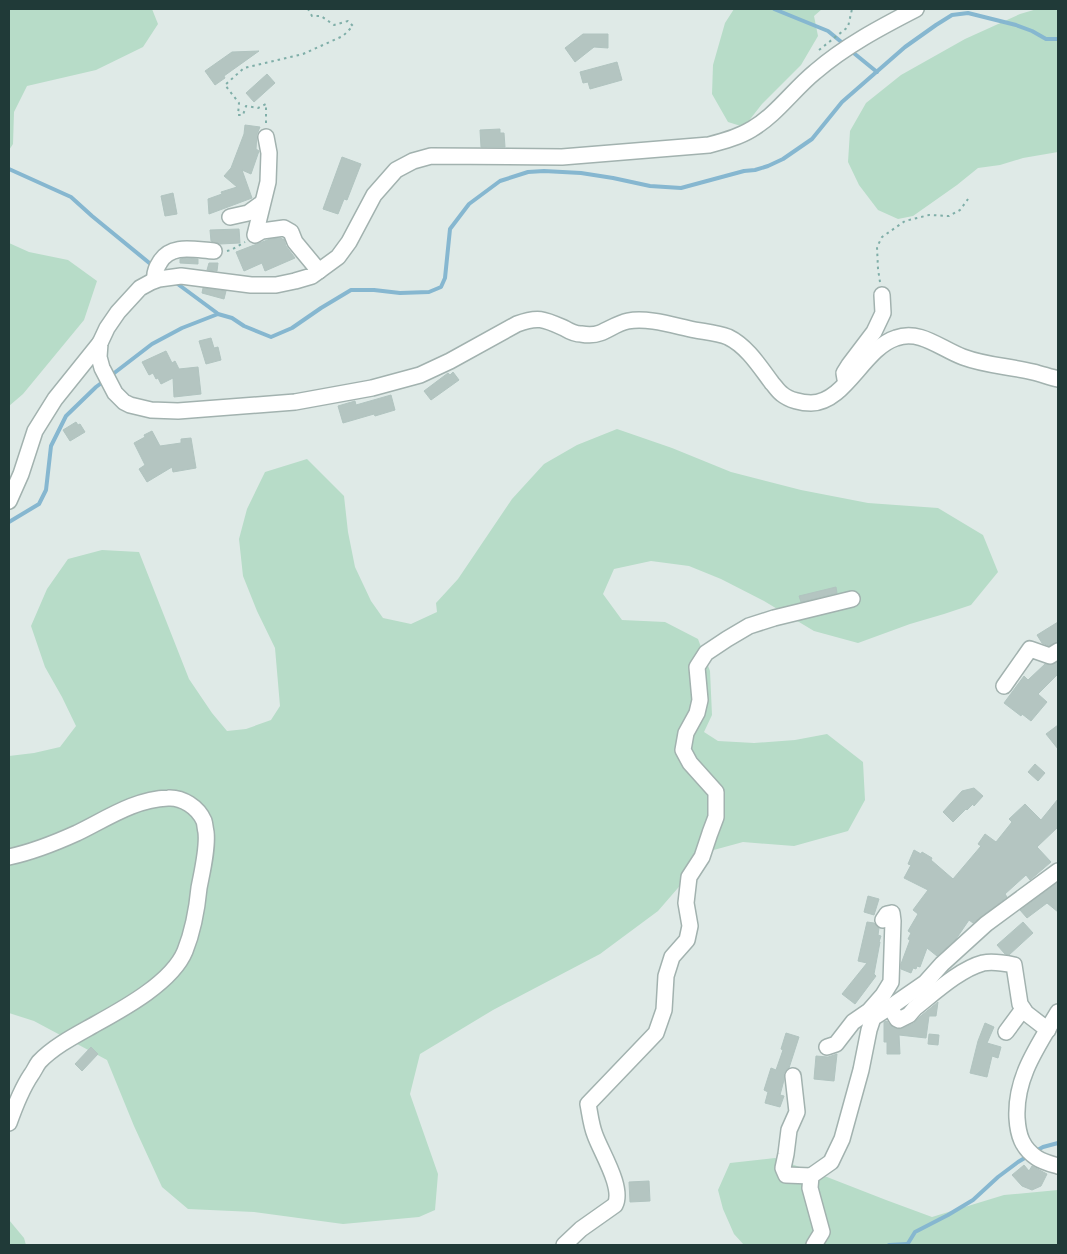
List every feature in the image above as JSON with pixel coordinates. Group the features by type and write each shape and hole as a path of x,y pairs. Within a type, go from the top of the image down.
{"street":[{"path":"157,274 251,285 276,285 295,282 312,276 338,257 349,242 374,195 396,170 413,161 431,156 562,157 710,145 730,140 754,128 791,96 814,72 832,59 865,36 916,9"},
{"path":"255,235 268,182 269,154 266,137"},
{"path":"230,217 248,213 262,203"},
{"path":"255,235 262,231 284,228 291,232 295,242 319,272"},
{"path":"9,501 21,474 35,430 55,399 100,343 118,312 140,288 157,274 163,257 178,249 214,251"},
{"path":"846,383 844,373 848,365 874,332 883,313 882,295"},
{"path":"100,343 102,368 115,393 130,405 151,410 178,411 295,402 372,388 420,375 450,361 517,324 536,318 546,320 580,334 598,334 620,323 644,320 728,337 740,345 753,358 782,394 790,399 811,403 822,401 832,396 866,361 887,342 897,337 925,338 962,357 1058,379"},
{"path":"564,1245 581,1229 615,1205 618,1200 615,1183 594,1133 588,1104 656,1032 664,1010 666,976 672,957 687,940 690,926 686,903 689,877 702,857 716,818 716,792 690,763 683,750 686,734 697,713 700,700 697,667 706,653 727,638 749,626 852,599"},
{"path":"1004,686 1030,648 1050,656 1058,651"},
{"path":"9,857 22,854 74,834 151,799 171,797 185,801 195,808 204,820 207,838 196,913 185,952 176,966 164,979 139,998 74,1036 38,1063 25,1084 9,1123"},
{"path":"827,1047 836,1044 854,1022 890,1007 925,983 942,964 986,924 1058,871"},
{"path":"793,1076 797,1112 789,1130 783,1168 786,1176 811,1176 831,1162 842,1140 861,1070 871,1015 892,982 892,913 887,914 883,920"},
{"path":"890,1007 899,1020 909,1015 914,1008 968,969 983,963 999,962 1014,964 1020,1004 1026,1014 1054,1022 1026,1069 1018,1091 1016,1106 1017,1125 1020,1138 1032,1154 1058,1166"},
{"path":"1006,1032 1023,1009"},
{"path":"811,1176 810,1188 822,1232 814,1245"}],"path":[{"path":"266,137 266,104 258,108 246,106 243,115 238,115 240,103 225,85 244,68 303,54 343,36 353,26 348,22 334,25 321,16 312,16 308,9"},
{"path":"825,44 848,27 852,9"},
{"path":"882,295 877,247 882,237 905,221 929,215 948,216 960,210 968,199"},
{"path":"214,251 230,250 255,235"}],"green space":[{"path":"9,9 152,9 158,24 143,47 96,70 27,86 14,112 13,144 9,150"},
{"path":"734,9 822,9 814,16 818,36 801,65 762,104 744,127 728,122 712,94 713,65 725,23"},
{"path":"1037,9 1058,9 1058,152 978,168 913,216 898,219 878,210 859,185 848,162 850,131 866,103 901,75 965,39 1020,14"},
{"path":"9,243 29,252 68,260 97,281 84,320 23,394 9,406"},
{"path":"617,429 672,448 731,472 801,490 868,503 938,508 983,535 998,572 971,605 858,643 814,631 764,601 721,579 689,566 651,561 614,569 603,594 622,620 665,622 698,639 710,671 712,715 704,732 718,741 754,743 795,740 827,734 863,762 865,800 848,831 794,846 743,842 710,851 658,911 600,954 493,1010 420,1054 410,1094 438,1174 435,1210 419,1217 343,1224 254,1212 188,1209 162,1187 107,1060 34,1021 9,1013 9,756 60,747 76,726 45,667 31,626 47,589 68,559 102,550 139,552 189,679 227,731 246,729 271,720 280,706 275,648 243,576 239,539 247,509 265,472 307,459 344,496 348,532 355,567 371,601 383,618 411,624 437,612 436,603 458,579 512,499 544,464 577,445"},
{"path":"775,1158 932,1217 1004,1195 1058,1190 1058,1245 744,1245 734,1234 723,1209 718,1190 730,1163"},
{"path":"9,1220 24,1238 26,1245 9,1245"}],"building":[{"path":"583,34 608,34 608,48 594,47 575,62 565,48"},
{"path":"259,51 224,76 225,78 215,85 205,71 232,52"},
{"path":"617,62 622,80 590,89 588,82 583,83 580,72"},
{"path":"267,74 275,83 254,102 246,93"},
{"path":"245,125 260,127 257,134 256,149 259,151 251,174 242,170 252,198 209,214 208,199 237,187 224,176 231,168 244,134"},
{"path":"500,129 500,133 504,133 505,147 481,147 480,130"},
{"path":"342,157 361,164 347,200 344,199 338,214 323,209"},
{"path":"173,193 177,214 165,216 161,196"},
{"path":"239,229 240,243 220,244 211,241 210,230"},
{"path":"270,239 284,239 286,246 295,258 265,271 262,263 244,271 236,252"},
{"path":"180,259 198,259 198,264 180,263"},
{"path":"209,263 218,263 217,271 207,270"},
{"path":"203,288 226,291 224,299 202,293"},
{"path":"211,338 214,348 218,347 221,360 206,364 199,341"},
{"path":"166,351 172,363 175,361 179,369 198,367 201,394 174,397 173,378 161,384 153,373 149,375 142,362"},
{"path":"453,372 459,380 431,400 424,391 448,373 450,375"},
{"path":"391,395 395,410 343,423 338,406 355,401 356,405"},
{"path":"76,422 78,425 80,424 85,432 70,441 63,430"},
{"path":"152,431 160,446 181,443 181,439 191,438 196,468 173,472 172,467 147,482 139,469 145,465 134,443"},
{"path":"836,587 837,593 801,602 799,596"},
{"path":"1058,622 1058,642 1049,646 1042,643 1037,635"},
{"path":"1058,662 1058,674 1038,694 1047,702 1031,721 1004,703 1024,676 1028,680 1045,664 1051,665"},
{"path":"1058,725 1058,749 1046,734"},
{"path":"1035,764 1045,773 1038,781 1028,772"},
{"path":"974,788 983,796 974,806 973,804 966,809 953,822 943,812 962,791"},
{"path":"1058,799 1058,827 1037,847 1051,862 1030,880 1026,875 1005,894 1007,897 973,923 969,920 956,939 937,956 927,948 920,967 913,968 911,973 901,969 910,940 908,939 911,933 908,931 918,914 913,910 928,890 904,878 911,865 908,864 914,850 932,858 931,860 953,879 981,846 978,844 985,834 996,842 1012,822 1009,819 1025,804 1041,820"},
{"path":"1058,882 1058,912 1047,903 1027,918 1020,910"},
{"path":"868,896 879,899 874,915 864,912"},
{"path":"867,922 874,923 879,928 878,935 881,936 874,974 876,976 855,1004 842,994 867,963 858,961"},
{"path":"1023,922 1033,933 1009,955 1005,954 997,945"},
{"path":"938,1002 936,1016 929,1016 926,1038 899,1035 900,1054 887,1054 887,1042 884,1042 884,1022 887,1021 895,1028 903,1028 914,1023"},
{"path":"985,1023 994,1027 987,1043 1001,1047 998,1058 992,1056 987,1077 970,1073 978,1041"},
{"path":"786,1033 799,1037 789,1068 784,1073 780,1095 784,1096 780,1107 765,1103 768,1092 764,1090 771,1068 776,1070 783,1050 781,1049"},
{"path":"929,1034 939,1035 938,1045 928,1044"},
{"path":"91,1047 98,1054 82,1071 75,1064"},
{"path":"837,1054 834,1081 814,1079 816,1056 828,1057"},
{"path":"1024,1165 1029,1171 1032,1166 1047,1174 1041,1186 1032,1190 1022,1186 1012,1175"},
{"path":"649,1181 650,1201 630,1202 629,1182"}],"waterway":[{"path":"774,9 828,31 845,45"},
{"path":"109,377 152,344 182,328 218,314 232,318 244,326 271,337 292,328 351,290 400,293 429,292 441,287 445,278 450,229 469,204 500,181 528,172 581,173 650,186 681,188 768,166 783,159 812,139 842,102 905,47 952,15 968,13 1016,25 1046,39 1058,39"},
{"path":"850,50 877,72"},
{"path":"9,169 71,197 153,266"},
{"path":"175,282 217,313"},
{"path":"9,522 39,504 46,490 51,446 66,416 104,381"},
{"path":"1034,1152 1043,1147 1058,1143"},
{"path":"907,1245 915,1232 973,1200 998,1177 1028,1156"},
{"path":"889,1245 907,1244"}]}
